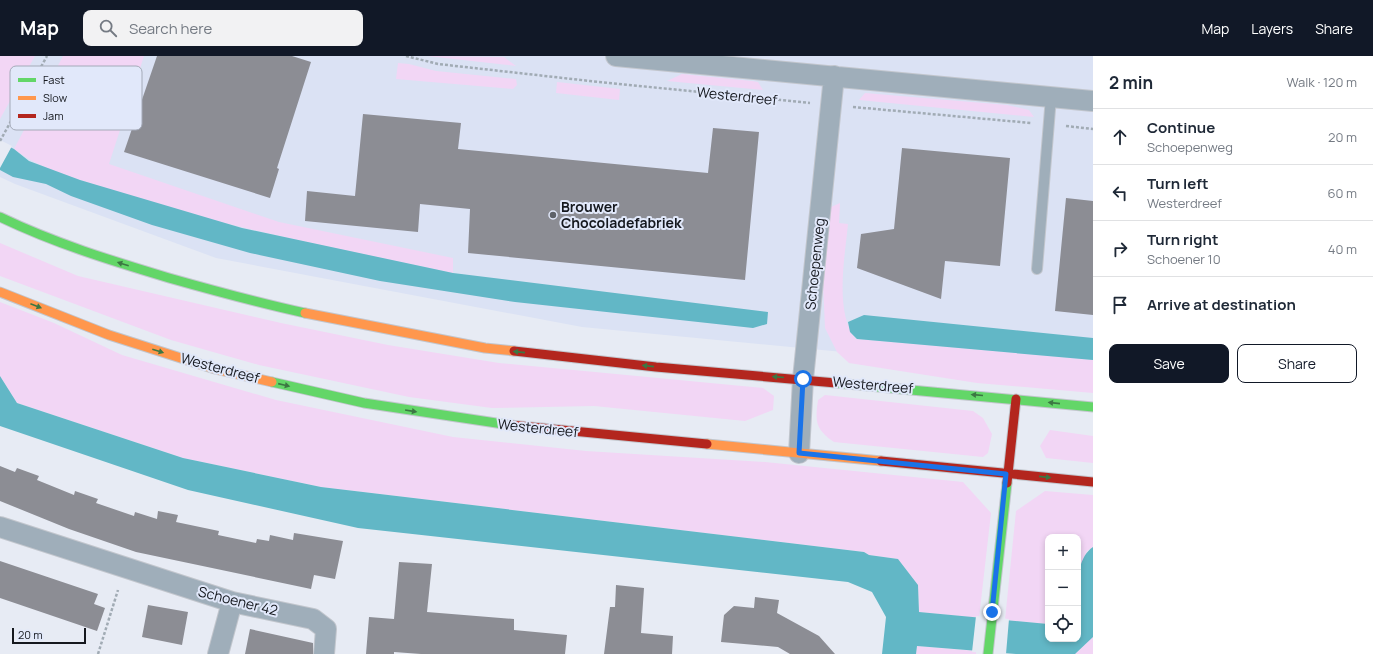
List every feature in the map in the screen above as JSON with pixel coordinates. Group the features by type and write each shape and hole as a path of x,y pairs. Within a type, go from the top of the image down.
{"main road":[{"name":"Westerdreef","path":"0,217 31,232 122,264 257,303 485,348 656,367 803,379 1093,407"},
{"name":"Westerdreef","path":"0,292 109,335 215,369 364,403 489,423 1093,482"},
{"path":"988,654 1006,474 1016,399"}],"street":[{"path":"616,56 1093,101"},
{"name":"Schoepenweg","path":"799,453 803,379 834,76"},
{"name":"Schoener 42","path":"0,527 232,602 312,619 326,629 324,654"},
{"path":"218,654 232,602"}],"lane":[{"path":"1037,269 1051,97"}],"path":[{"path":"42,66 47,56"},
{"name":"Westerdreef","path":"406,56 438,64 590,81 1093,129"},
{"path":"0,141 10,123"},
{"path":"98,654 125,568"}],"shaded area":[{"path":"0,56 1093,56 1093,376 582,327 216,258 15,184 0,177"},
{"path":"0,56 35,56 29,66 10,66 10,101 0,119"},
{"path":"63,56 144,56 141,66 58,66"},
{"path":"427,56 504,57 516,66"},
{"path":"398,63 409,64 436,71 516,79 517,85 513,89 396,79"},
{"path":"682,74 758,82 763,90 667,81"},
{"path":"557,82 620,89 619,100 556,93"},
{"path":"865,93 1007,105 1029,110 1034,117 859,100"},
{"path":"24,130 120,130 109,164 279,222 453,258 453,273 279,236 193,215 71,177 36,163 14,149"},
{"path":"840,203 839,223 848,224 843,268 843,300 849,328 856,339 1093,360 1093,393 977,383 849,363 837,352 825,328 823,283 831,207"},
{"path":"0,243 78,276 281,323 388,345 499,363 763,388 774,396 773,410 745,421 594,406 492,408 409,397 259,365 171,340 0,276"},
{"path":"0,302 54,323 122,355 276,400 453,437 586,451 765,462 963,482 991,513 979,618 919,612 918,585 898,559 869,555 864,552 321,487 183,458 17,403 0,376"},
{"path":"825,395 973,411 983,418 992,434 988,453 983,457 834,442 820,429 817,419 818,400"},
{"path":"1050,430 1093,436 1093,463 1046,458 1040,446"},
{"path":"1045,491 1093,495 1093,547 1087,551 1081,566 1081,534 1045,534 1045,624 1005,620 1016,511"},
{"path":"1093,637 1093,654 1075,654"},
{"path":"917,646 976,651 976,654 916,654"}],"water":[{"path":"0,142 14,149 29,161 80,180 242,228 453,273 768,312 767,324 753,328 515,302 380,281 250,253 152,225 71,196 46,184 13,177 0,170"},
{"path":"864,315 1093,338 1093,360 857,339 850,332 848,322"},
{"path":"0,376 17,403 183,458 321,487 864,552 869,555 898,559 918,585 919,612 1045,624 1045,642 1081,642 1081,564 1086,554 1093,547 1093,637 1075,654 1016,654 917,646 916,654 882,654 886,617 872,592 848,582 358,528 188,490 0,426"}],"pier":[{"path":"0,140 12,146 0,168"},
{"path":"976,616 1009,619 1006,654 972,652"}],"building":[{"path":"157,56 292,56 311,62 277,168 279,169 270,198 124,152 132,130 142,130 142,100"},
{"path":"363,114 461,123 458,149 708,173 713,128 759,132 745,280 468,253 470,209 420,204 418,232 305,221 307,191 355,196"},
{"path":"902,148 1010,158 1000,266 945,261 941,299 857,268 861,234 894,229"},
{"path":"1066,198 1093,201 1093,315 1055,311"},
{"path":"0,466 15,472 17,468 39,476 37,480 74,495 75,491 98,499 96,503 134,516 135,512 157,519 158,511 178,515 176,522 219,531 218,535 256,543 257,539 269,541 270,535 293,540 294,533 343,541 335,579 314,575 311,589 136,552 69,529 0,501"},
{"path":"0,561 98,594 94,604 105,608 97,631 0,598"},
{"path":"399,562 432,564 427,612 514,619 514,630 567,635 565,654 421,654 394,652 394,654 366,654 369,617 394,619"},
{"path":"616,585 644,588 641,633 673,636 672,654 604,654 610,607 615,607"},
{"path":"755,597 779,600 777,613 819,636 835,654 790,654 778,647 721,642 724,615 734,606 754,608"},
{"path":"148,605 188,612 182,645 142,637"},
{"path":"250,629 313,643 313,654 245,654"}],"traffic: fast":[{"path":"0,217 41,235 126,265 220,292 305,313"},
{"path":"272,382 364,403 510,425"},
{"path":"836,383 1093,407"},
{"path":"988,654 1007,483"}],"traffic: slow":[{"path":"0,292 109,335 215,369 272,382"},
{"path":"305,313 485,348 514,351"},
{"path":"707,444 881,461"}],"traffic: jam":[{"path":"514,351 656,367 836,383"},
{"path":"1007,483 1016,399"},
{"path":"510,425 707,444"},
{"path":"881,461 1093,482"}],"place":[{"name":"Brouwer Chocoladefabriek","path":"553,215"}],"route":[{"path":"803,379 799,453 1006,474 992,612"}]}
